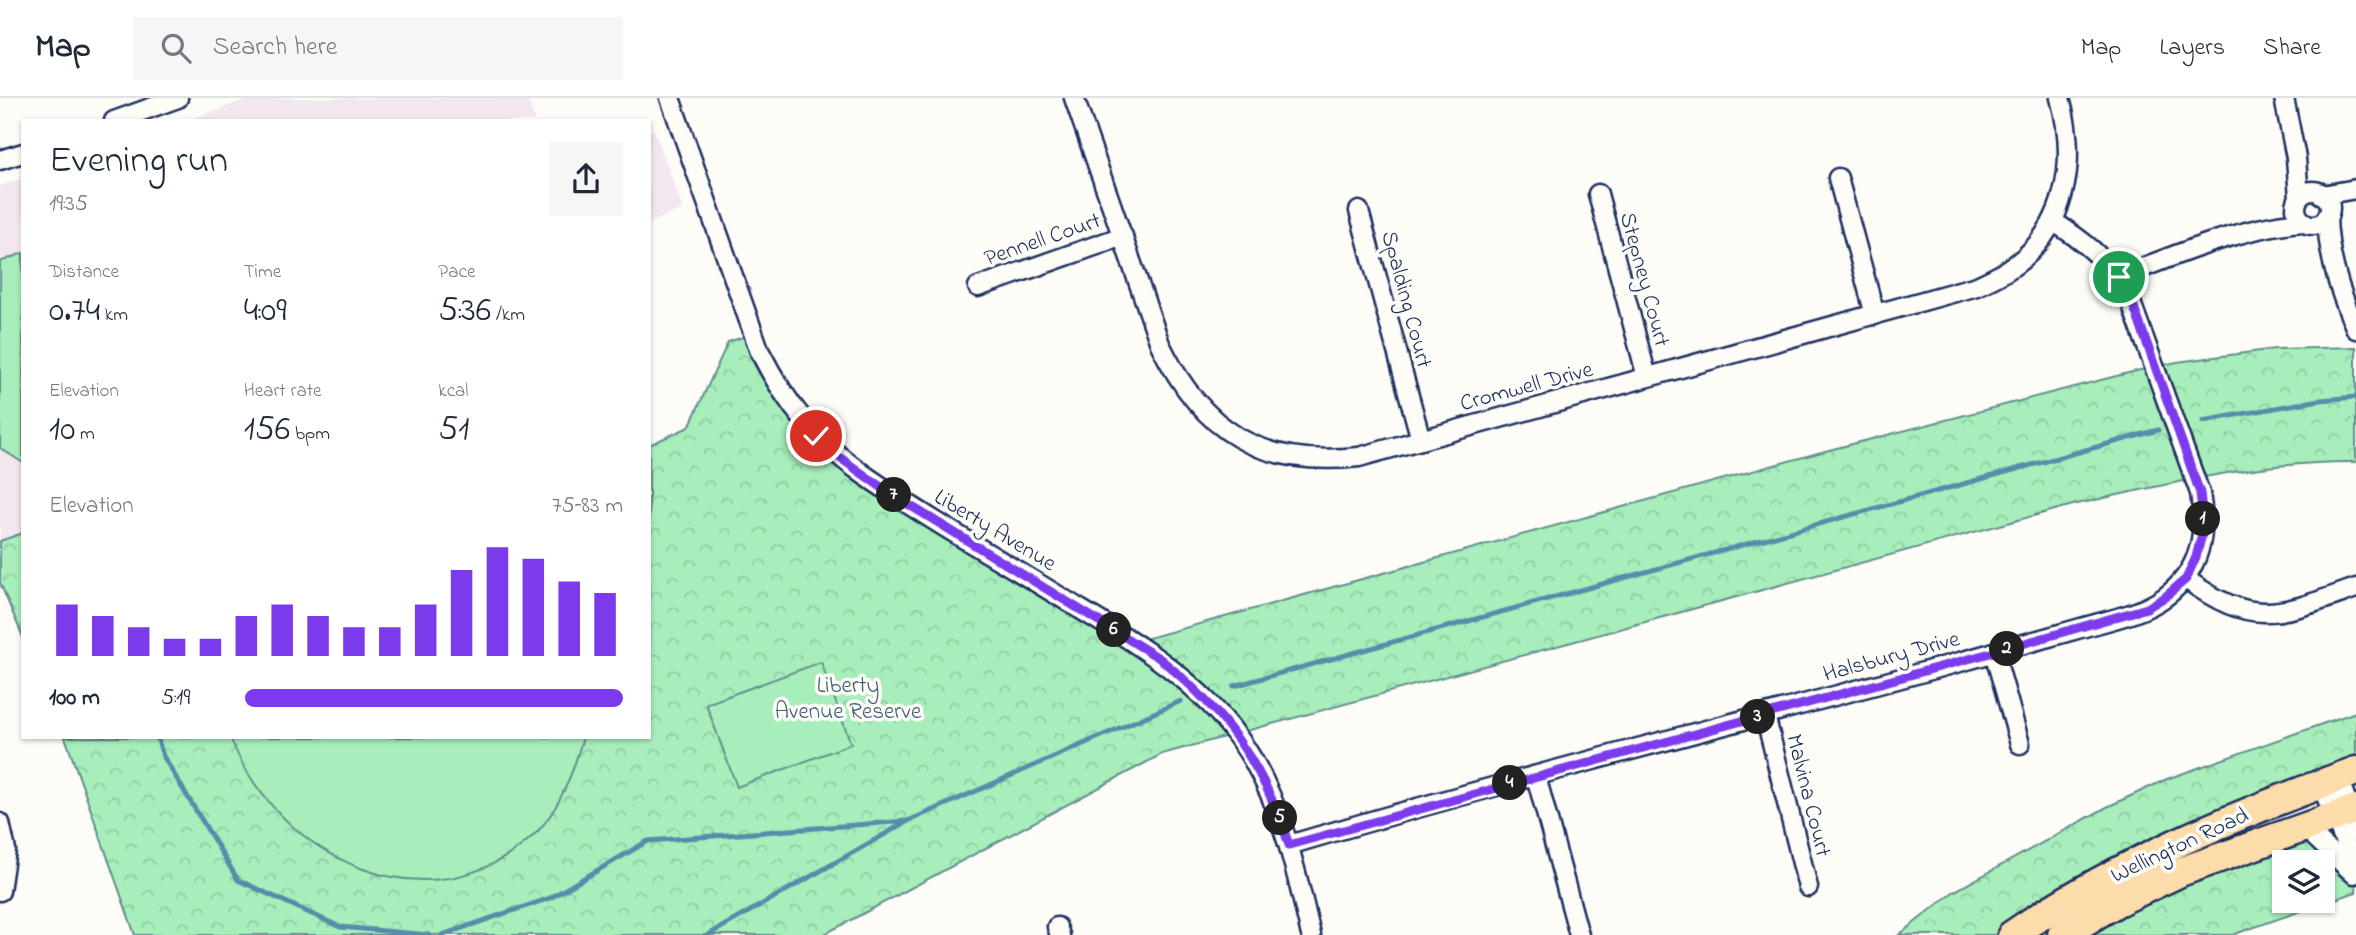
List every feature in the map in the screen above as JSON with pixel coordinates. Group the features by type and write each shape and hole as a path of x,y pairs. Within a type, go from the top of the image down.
{"main road":[{"name":"Wellington Road","path":"2012,935 2066,899 2116,871 2241,814 2339,778"},
{"name":"Wellington Road","path":"2062,935 2117,902 2180,873 2304,826 2349,817"}],"street":[{"path":"120,119 178,98"},
{"name":"Liberty Avenue","path":"670,98 760,352 775,382 801,419 839,457 888,492 1159,658 1210,703 1247,750 1273,800 1289,845 1311,935"},
{"name":"Cromwell Drive","path":"1074,98 1160,344 1171,366 1199,406 1226,429 1273,452 1321,460 1359,457 1977,286 2016,263 2032,250 2054,222 2068,170 2068,137 2060,98"},
{"path":"2284,98 2309,197"},
{"path":"0,160 21,154"},
{"path":"1838,178 1875,315"},
{"path":"2250,231 2309,197 2356,191"},
{"path":"2119,277 2250,231 2284,223 2320,223 2356,191"},
{"name":"Stepney Court","path":"1598,194 1647,377"},
{"path":"2309,197 2328,202 2328,236 2333,266"},
{"path":"2309,197 2297,214 2319,239 2333,266 2356,329"},
{"name":"Spalding Court","path":"1359,211 1421,440"},
{"name":"Halsbury Drive","path":"1289,845 1994,652 2147,608 2165,597 2186,579 2196,557 2204,527 2200,493 2130,296 2119,277 2094,249 2054,222"},
{"name":"Pennell Court","path":"978,287 1123,236"},
{"path":"2186,579 2222,603 2254,613 2293,610 2356,588"},
{"path":"1994,652 2020,744"},
{"name":"Malvina Court","path":"1765,715 1808,887"},
{"path":"1536,776 1579,935"},
{"path":"2339,778 2349,817 2356,869"},
{"path":"0,823 6,850 0,891"},
{"path":"2304,826 2356,877"}],"shaded area":[{"path":"251,98 534,98 528,101 534,119 192,119"},
{"path":"654,129 683,209 651,222 651,130"},
{"path":"21,179 21,534 0,541 0,186"}],"green space":[{"path":"21,254 21,462 0,448 0,262"},
{"name":"Liberty Avenue Reserve","path":"752,334 816,436 1134,642 1829,450 2177,362 2275,349 2356,347 2356,462 2284,465 2249,470 2073,505 1162,754 823,935 135,935 66,739 651,739 651,444 689,427 728,342"},
{"path":"21,534 21,632 0,583 0,541"},
{"path":"821,662 851,744 737,787 706,704"},
{"path":"2356,712 2356,772 2013,935 1899,935 1953,892 2107,807 2167,779"},
{"path":"231,739 582,739 560,799 537,832 496,862 451,878 406,879 362,868 320,847 283,817 252,780"},
{"path":"2303,826 2328,850 2272,850 2272,913 2295,913 2232,935 2062,935"},
{"path":"2335,857 2356,877 2356,892 2335,899"}],"waterway":[{"path":"2203,421 2320,400 2356,397"},
{"path":"1234,686 2158,430"},
{"path":"708,935 908,821 1181,701"},
{"path":"158,739 163,756 238,880 340,927 429,935"},
{"path":"442,935 550,898 648,841 907,821"}],"route":[{"path":"816,436 839,457 888,492 1159,658 1179,674 1223,717 1252,758 1273,800 1289,845 2126,615 2147,608 2165,597 2186,579 2196,557 2204,527 2203,511 2200,493 2130,296 2119,277"}]}
